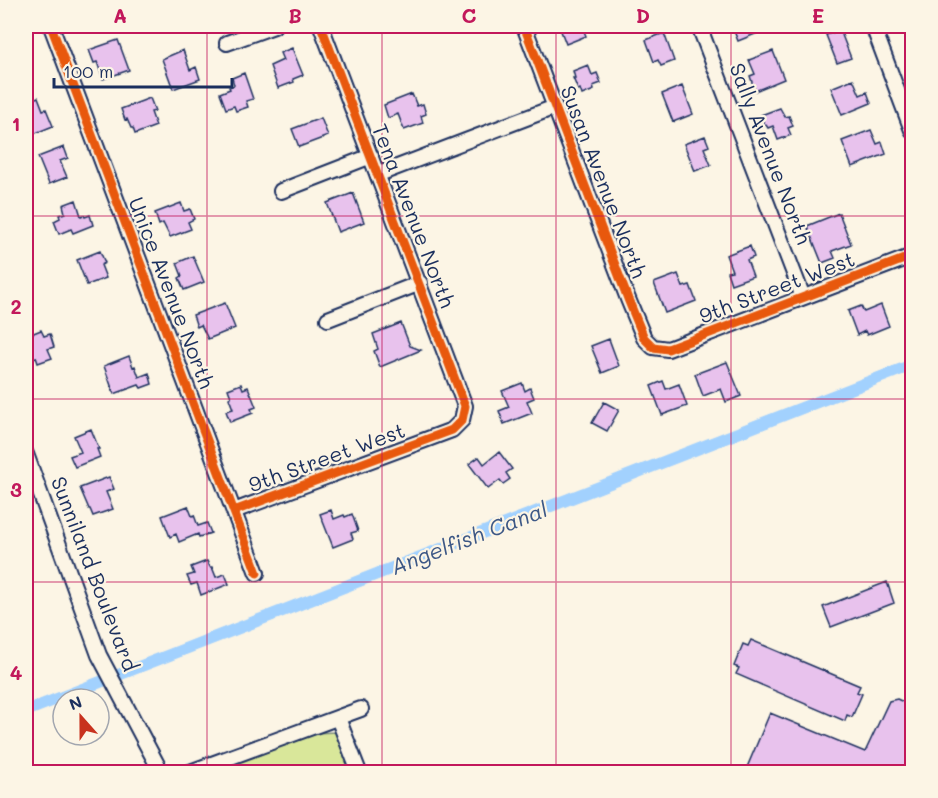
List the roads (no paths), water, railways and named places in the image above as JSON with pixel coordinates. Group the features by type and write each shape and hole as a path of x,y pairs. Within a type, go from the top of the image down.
{"street":[{"name":"Unice Avenue North","path":"51,26 257,573"},
{"path":"226,43 274,26"},
{"name":"Tena Avenue North","path":"321,26 465,406 462,420"},
{"name":"Susan Avenue North","path":"524,26 628,299 644,338 653,347"},
{"name":"Sally Avenue North","path":"699,26 803,297"},
{"path":"873,26 912,130"},
{"path":"379,174 555,107"},
{"path":"280,191 371,156"},
{"name":"9th Street West","path":"653,347 668,349 912,256"},
{"path":"327,319 420,283"},
{"name":"9th Street West","path":"234,511 452,430 462,420"},
{"name":"Sunniland Boulevard","path":"26,454 99,655 161,772"},
{"path":"190,772 361,709"},
{"path":"338,718 359,772"}],"waterway":[{"name":"Angelfish Canal","path":"26,711 912,365"}]}
